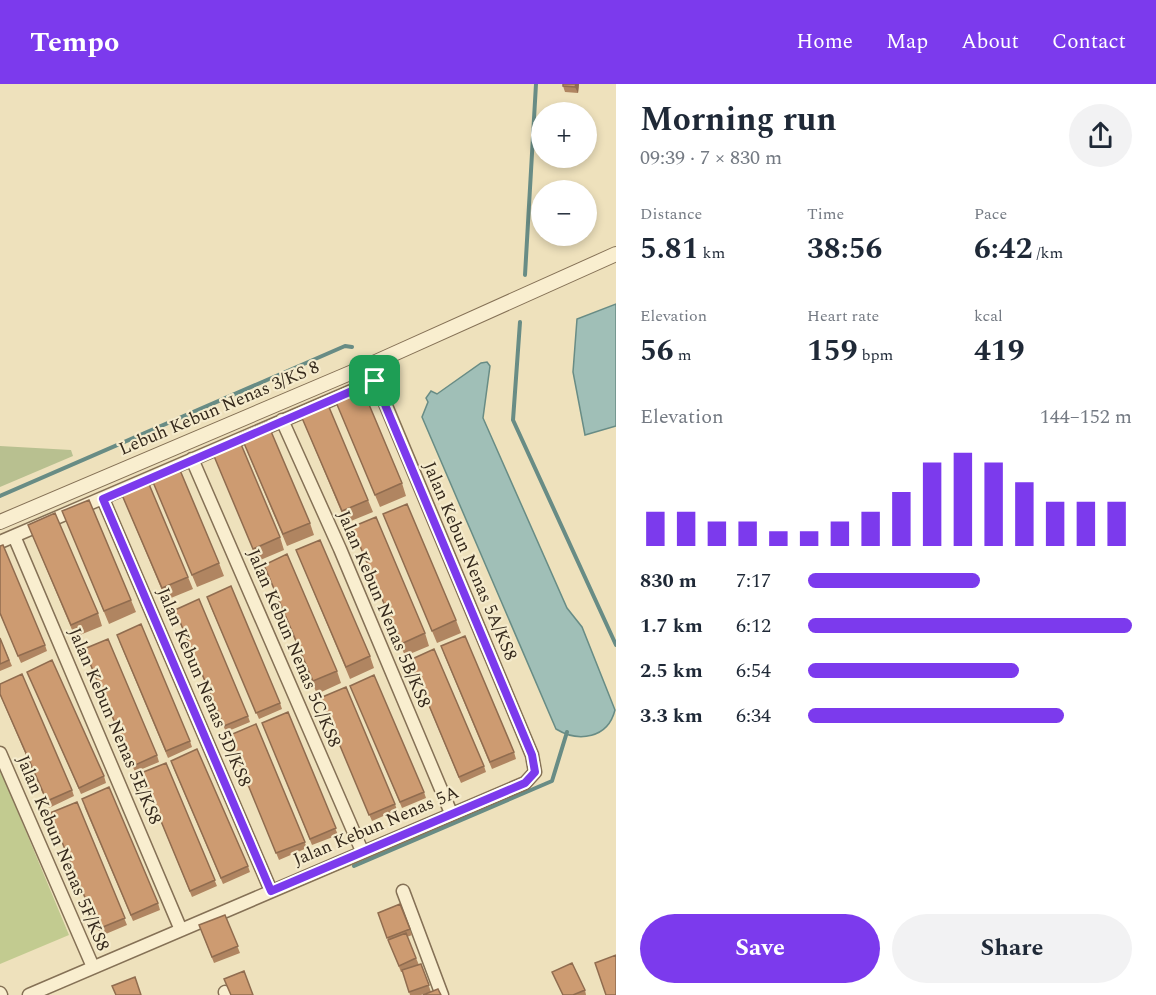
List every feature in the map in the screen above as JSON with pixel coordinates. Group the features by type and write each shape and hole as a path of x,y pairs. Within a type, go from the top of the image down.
{"street":[{"name":"Lebuh Kebun Nenas 3/KS 8","path":"0,522 369,365 616,254"},
{"name":"Jalan Kebun Nenas 5A/KS8","path":"369,365 532,755 535,772"},
{"path":"0,542 375,381"},
{"name":"Jalan Kebun Nenas 5B/KS8","path":"282,420 451,813"},
{"name":"Jalan Kebun Nenas 5C/KS8","path":"192,459 362,851"},
{"name":"Jalan Kebun Nenas 5D/KS8","path":"103,499 271,891"},
{"name":"Jalan Kebun Nenas 5E/KS8","path":"14,536 181,930"},
{"name":"Jalan Kebun Nenas 5F/KS8","path":"0,753 93,967"},
{"name":"Jalan Kebun Nenas 5A","path":"29,995 525,783 535,772"},
{"path":"403,891 442,995"}],"green space":[{"path":"0,446 71,450 73,456 0,487"},
{"path":"0,769 69,935 0,964"}],"water":[{"path":"616,304 616,426 585,435 573,372 577,319"},
{"path":"487,362 490,366 483,418 567,608 582,627 615,710 606,727 592,735 574,736 556,729 422,417 428,402 426,398 431,391 437,394 481,363"}],"building":[{"path":"563,84 576,84 575,87 563,86"},
{"path":"360,383 402,483 375,495 333,395"},
{"path":"326,400 368,500 342,511 299,411"},
{"path":"267,422 310,523 283,534 240,434"},
{"path":"238,437 280,537 253,549 211,449"},
{"path":"177,463 219,563 192,575 150,475"},
{"path":"146,477 188,577 162,588 119,488"},
{"path":"89,500 131,600 104,611 62,511"},
{"path":"407,504 456,620 432,631 383,514"},
{"path":"55,513 98,613 71,625 28,525"},
{"path":"376,517 425,633 401,644 352,527"},
{"path":"320,540 370,656 346,667 296,550"},
{"path":"3,545 45,645 18,656 0,613 0,546"},
{"path":"287,554 337,671 313,681 264,565"},
{"path":"231,586 280,703 256,713 207,597"},
{"path":"199,599 248,716 224,726 175,610"},
{"path":"141,624 190,741 166,751 117,635"},
{"path":"465,636 514,752 490,762 441,646"},
{"path":"0,638 9,660 0,664"},
{"path":"108,639 157,755 133,766 84,649"},
{"path":"434,649 484,766 459,777 410,660"},
{"path":"52,660 104,776 79,788 27,672"},
{"path":"22,674 72,790 47,801 0,694 0,684"},
{"path":"374,675 424,792 400,802 350,686"},
{"path":"346,687 395,804 369,815 320,698"},
{"path":"288,712 336,828 310,839 262,723"},
{"path":"256,724 305,842 276,853 228,736"},
{"path":"197,749 248,866 221,878 171,761"},
{"path":"166,763 215,880 190,891 141,773"},
{"path":"109,787 158,903 131,915 82,799"},
{"path":"77,802 125,918 98,929 50,813"},
{"path":"400,904 410,929 387,938 378,913"},
{"path":"225,915 238,946 212,957 199,925"},
{"path":"406,933 416,958 399,966 388,940"},
{"path":"616,955 616,995 606,995 595,963"},
{"path":"572,963 585,990 573,995 563,995 552,972"},
{"path":"421,964 429,985 409,992 402,970"},
{"path":"244,971 253,995 231,995 224,979"},
{"path":"135,977 141,995 116,995 112,986"},
{"path":"438,989 441,995 423,995"}],"waterway":[{"path":"525,275 536,84"},
{"path":"520,322 513,420 616,645"},
{"path":"0,496 345,346 352,347"},
{"path":"354,866 552,781 567,732"}],"route":[{"path":"375,381 532,755 535,772 525,783 271,891 103,499 375,381"}]}
